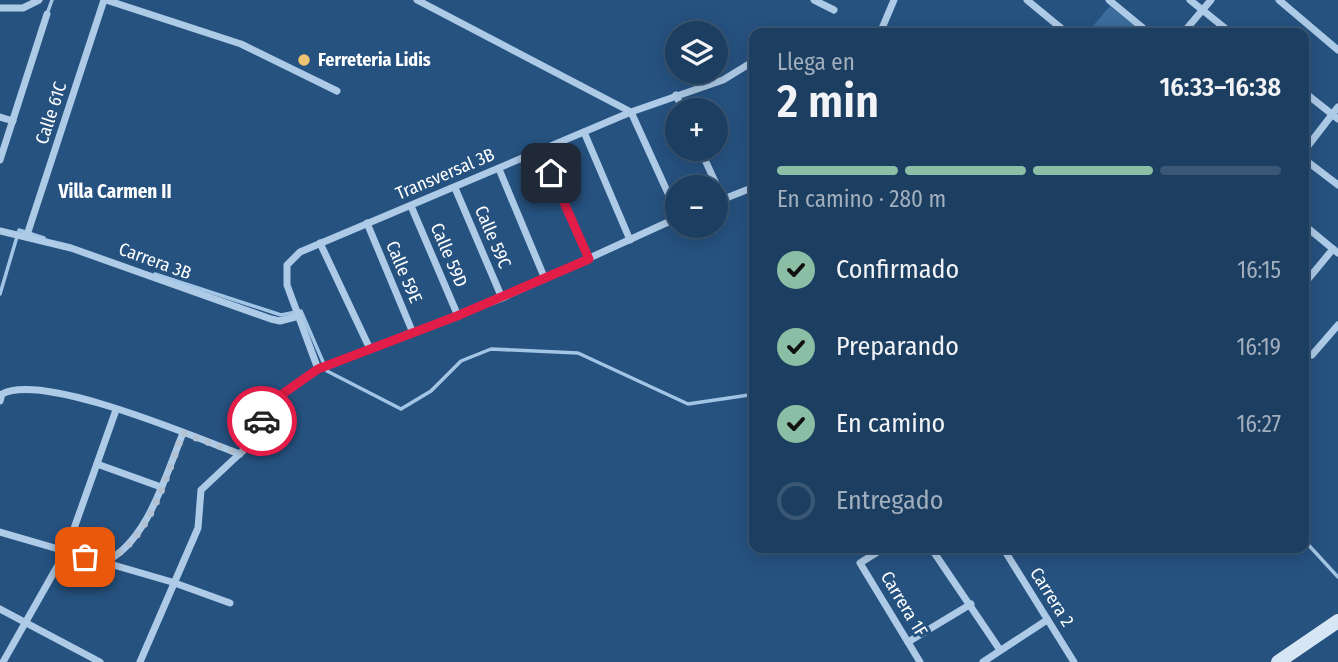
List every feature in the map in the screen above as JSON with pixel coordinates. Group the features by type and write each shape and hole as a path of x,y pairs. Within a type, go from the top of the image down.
{"main road":[{"path":"1279,662 1338,621"}],"street":[{"path":"0,18 2,8 23,8 38,0"},
{"path":"105,0 241,44 337,91"},
{"name":"Calle 61C","path":"27,235 105,0"},
{"path":"417,0 631,112 665,189"},
{"path":"814,0 834,10"},
{"path":"882,28 894,0"},
{"path":"1027,0 1061,28"},
{"path":"1109,0 1143,28"},
{"path":"1190,0 1225,28"},
{"path":"1187,28 1211,0"},
{"path":"1279,0 1338,50"},
{"path":"0,160 47,14"},
{"name":"Transversal 3B","path":"299,316 287,285 287,265 300,252 631,112 723,80 749,64"},
{"path":"1309,96 1335,117"},
{"path":"1309,145 1335,117 1338,107"},
{"path":"0,117 13,121"},
{"path":"584,132 630,240"},
{"path":"541,151 589,259"},
{"path":"1309,163 1338,185"},
{"path":"499,169 545,279"},
{"name":"Calle 59C","path":"455,188 502,298"},
{"path":"728,197 749,189"},
{"name":"Calle 59D","path":"411,206 457,316"},
{"path":"140,662 172,582 198,528 201,490 240,454 256,434 271,402 318,369 502,298 665,222"},
{"name":"Calle 59E","path":"367,223 413,333"},
{"path":"1309,229 1336,251 1309,279"},
{"name":"Carrera 3B","path":"0,231 27,235 271,319 280,321 299,316"},
{"path":"320,243 370,349"},
{"path":"299,316 318,369"},
{"path":"1312,355 1338,325"},
{"path":"0,401 2,394 16,388 74,396 240,454"},
{"path":"3,662 66,551 116,410"},
{"path":"103,562 123,552 135,538 161,487 183,433"},
{"path":"97,464 161,487"},
{"path":"0,532 172,582 230,603"},
{"name":"Carrera 1F","path":"876,553 860,563 920,662"},
{"path":"935,553 1000,650"},
{"name":"Carrera 2","path":"1006,553 1074,662"},
{"path":"908,642 971,604"},
{"path":"0,609 100,662"},
{"path":"983,662 1047,620"}],"shaded area":[{"path":"1110,6 1138,28 1091,28"}],"waterway":[{"path":"47,14 52,0"},
{"path":"0,294 19,230 44,238"},
{"path":"155,274 281,315 301,311 327,371 401,409 431,391 461,361 491,349 578,353 688,404 749,395"},
{"path":"1309,545 1338,577"}],"way so far":[{"path":"85,557 103,562 123,552 135,538 161,487 183,433 240,454 249,445 262,421"}],"place":[{"name":"Ferreteria Lidis","path":"304,60"}],"district":[{"name":"Villa Carmen II","path":"115,191"}],"route":[{"path":"262,421 271,402 318,369 457,316 589,259 551,173"}]}
